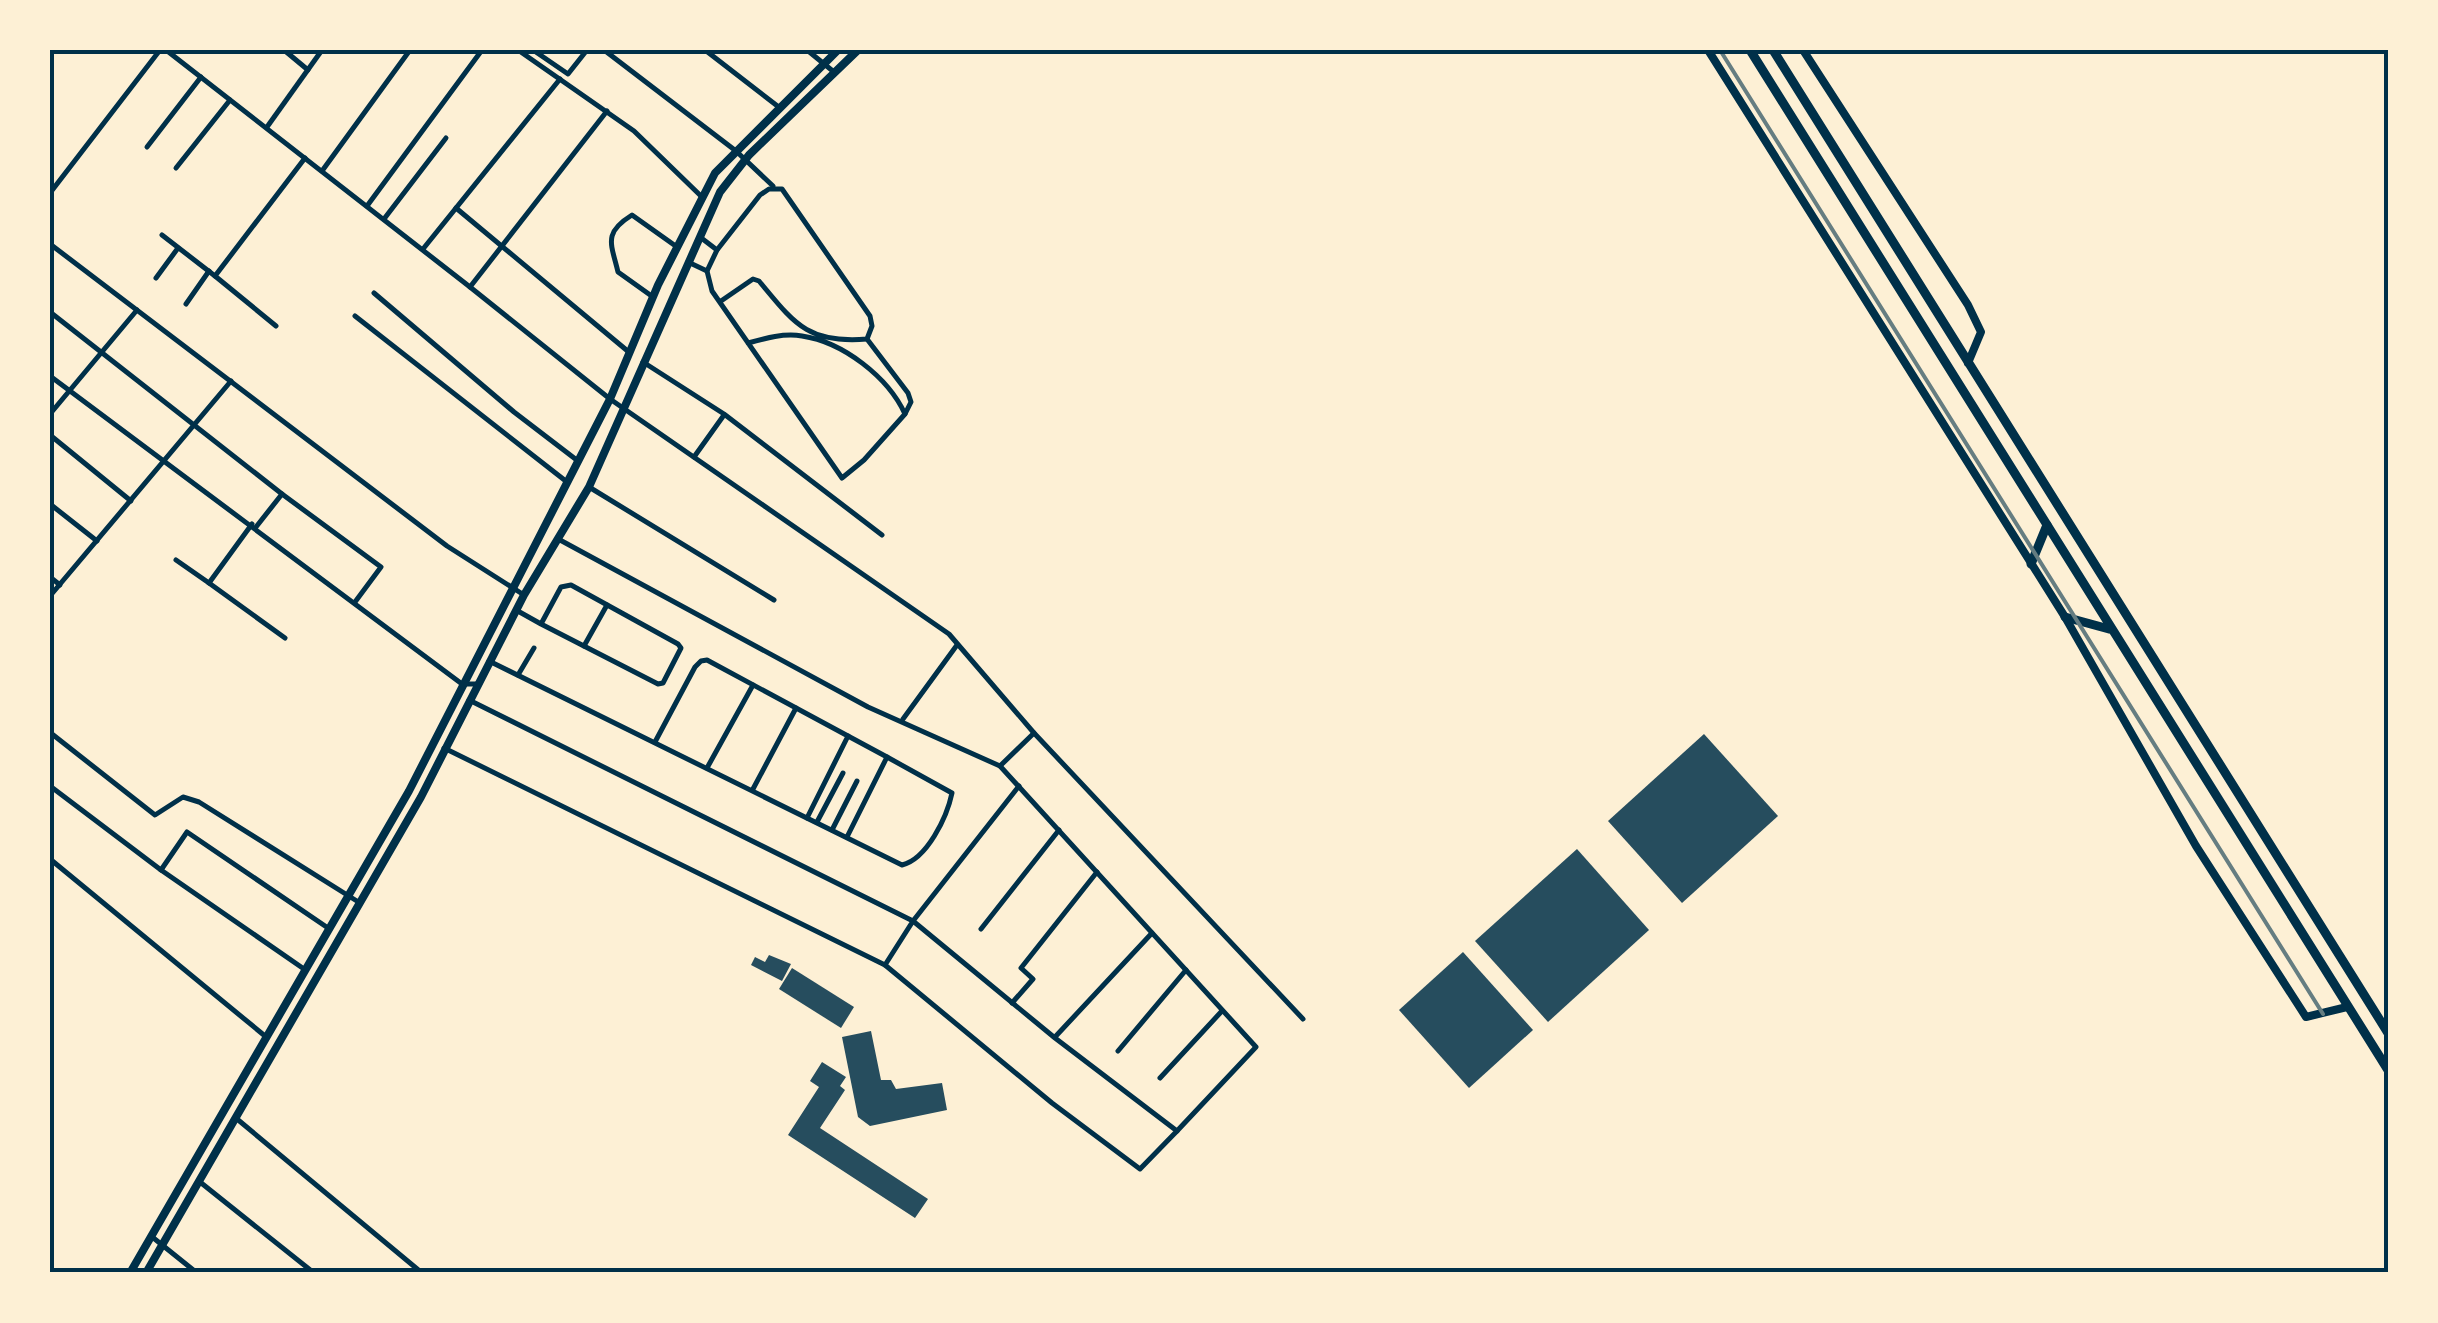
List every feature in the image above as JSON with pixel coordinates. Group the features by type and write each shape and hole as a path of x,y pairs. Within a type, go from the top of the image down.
{"highway":[{"path":"1750,50 2388,1070"},
{"path":"1773,50 2388,1033"},
{"path":"2031,564 2046,525"},
{"path":"2065,617 2110,629"}],"main road":[{"path":"130,1273 409,791 610,399 653,297 715,173 838,50"},
{"path":"146,1273 421,798 488,661 589,487 720,192 745,160 858,50"},
{"path":"1708,50 2065,617 2196,846 2306,1018 2347,1008"},
{"path":"1802,50 1968,305 1981,332 1968,363"},
{"path":"695,214 706,222"}],"street":[{"path":"50,193 163,50 322,170 622,408 948,634 1034,734 1303,1020"},
{"path":"284,50 308,70"},
{"path":"267,128 322,50"},
{"path":"322,170 410,50"},
{"path":"367,206 482,50"},
{"path":"518,50 634,131 703,198"},
{"path":"532,50 568,74 587,50"},
{"path":"604,50 782,190 870,316 872,326 867,339"},
{"path":"705,50 780,108"},
{"path":"807,50 834,72"},
{"path":"147,147 201,77"},
{"path":"423,249 560,79"},
{"path":"176,168 230,100"},
{"path":"470,287 607,111"},
{"path":"384,219 446,138"},
{"path":"186,304 305,158"},
{"path":"775,188 760,195 717,250 706,271 712,291 842,478 864,460 911,402 867,339"},
{"path":"456,208 630,353"},
{"path":"653,297 618,272 612,231 632,215 678,248"},
{"path":"162,235 276,326"},
{"path":"700,237 717,250"},
{"path":"50,244 447,546 524,595"},
{"path":"156,278 178,248"},
{"path":"688,262 706,271"},
{"path":"721,301 753,279 759,281 795,324 831,339 867,339"},
{"path":"374,293 578,461"},
{"path":"50,414 137,310"},
{"path":"50,312 381,568 355,602"},
{"path":"355,316 567,482"},
{"path":"748,343 774,336 803,336 830,346 870,370 905,414"},
{"path":"643,362 724,414 882,535"},
{"path":"50,376 462,684 476,684"},
{"path":"50,596 232,381"},
{"path":"694,457 724,414"},
{"path":"50,436 131,501"},
{"path":"589,487 774,600"},
{"path":"209,583 282,494"},
{"path":"50,504 97,542"},
{"path":"444,748 884,965 1052,1104 1140,1169 1256,1047 1000,766 853,700 560,540"},
{"path":"176,560 285,638"},
{"path":"50,577 60,584"},
{"path":"516,610 540,624 658,684 663,683 680,652 678,644 565,585 540,624"},
{"path":"584,646 607,604"},
{"path":"902,720 957,645"},
{"path":"518,675 534,648"},
{"path":"488,661 902,865 921,856 952,793 707,660 701,660 654,742"},
{"path":"707,768 753,685"},
{"path":"468,700 913,922 1177,1131"},
{"path":"752,790 796,708"},
{"path":"52,734 155,815 183,797 198,802 360,904"},
{"path":"1000,766 1034,734"},
{"path":"807,818 848,736"},
{"path":"847,837 887,757"},
{"path":"816,822 844,774"},
{"path":"832,830 858,781"},
{"path":"50,786 161,870 304,969"},
{"path":"884,965 1019,786"},
{"path":"981,929 1059,830"},
{"path":"161,870 187,832 328,928"},
{"path":"50,859 265,1036"},
{"path":"1012,1003 1033,979 1021,968 1097,872"},
{"path":"1055,1038 1152,933"},
{"path":"1118,1051 1186,970"},
{"path":"1160,1078 1221,1012"},
{"path":"236,1119 422,1273"},
{"path":"200,1182 314,1273"},
{"path":"151,1236 197,1273"}],"building":[{"path":"1704,734 1778,816 1682,903 1608,821"},
{"path":"1577,849 1649,930 1548,1022 1475,941"},
{"path":"1463,952 1533,1030 1469,1088 1399,1010"},
{"path":"769,955 791,964 782,981 751,965 755,957 765,962"},
{"path":"792,968 854,1007 841,1028 779,989"},
{"path":"871,1031 881,1080 891,1080 896,1089 942,1083 947,1110 870,1126 858,1117 842,1037"},
{"path":"822,1062 846,1077 840,1086 845,1090 820,1128 928,1199 915,1218 788,1135 819,1087 810,1081"}],"railway":[{"path":"1720,50 2323,1014"}]}
